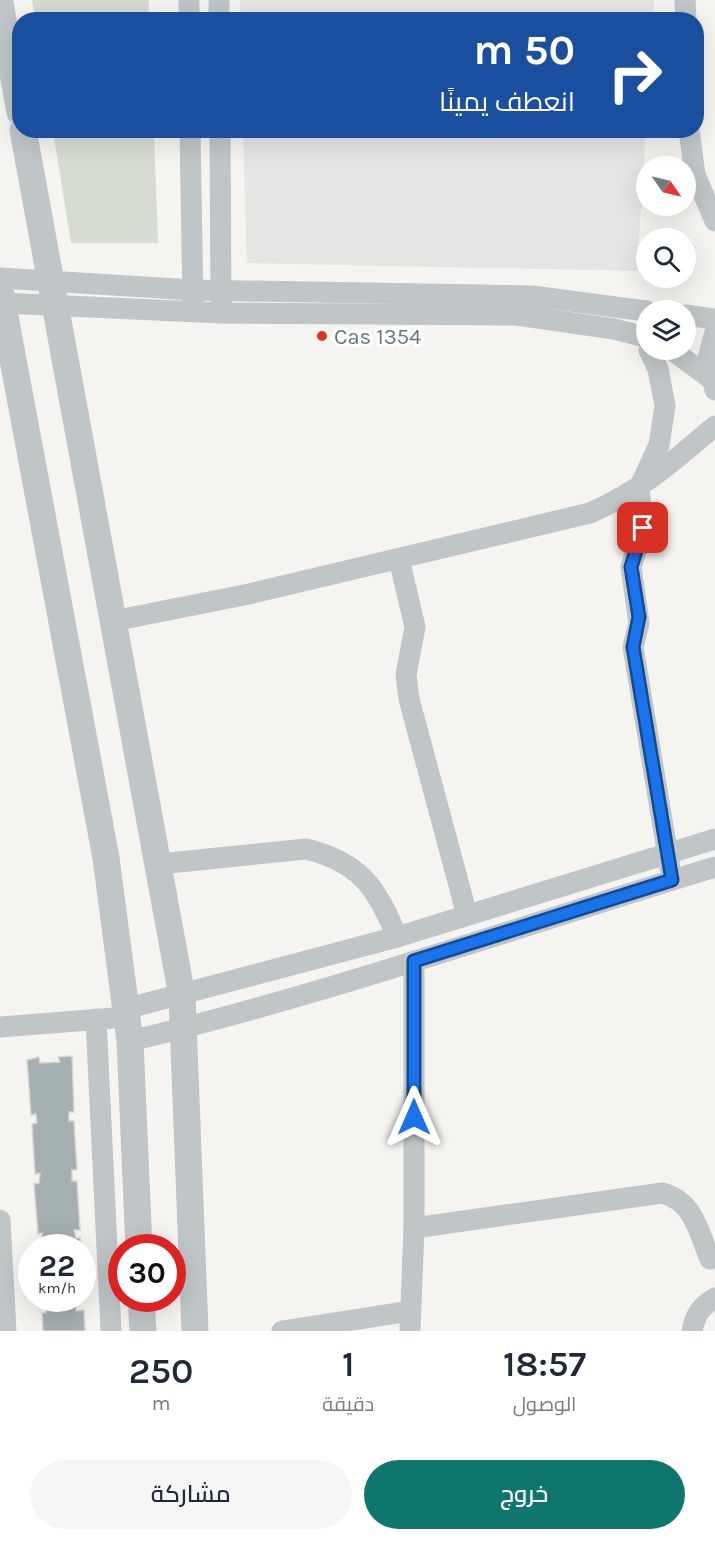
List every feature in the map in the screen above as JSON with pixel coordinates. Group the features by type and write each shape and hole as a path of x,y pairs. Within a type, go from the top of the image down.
{"street":[{"path":"0,3 12,68"},
{"path":"24,138 182,996 186,1028 195,1331"},
{"path":"190,138 193,312"},
{"path":"220,138 221,313"},
{"path":"690,138 695,175 715,221"},
{"path":"138,1234 127,1022 106,858 1,290 52,294 193,312 517,315 636,340"},
{"path":"52,294 192,290 532,296 636,310"},
{"path":"696,316 715,319"},
{"path":"713,384 708,358 715,332"},
{"path":"652,360 663,387 664,426 660,445 639,488 643,528 631,567 639,617 633,647 672,880"},
{"path":"684,360 713,384"},
{"path":"113,621 249,594 568,520 612,504 639,488 715,426"},
{"path":"399,559 415,627 413,651 406,675 409,699 467,915"},
{"path":"127,1022 182,996 397,936 715,839"},
{"path":"159,864 306,849 324,853 340,860 364,878 382,902 397,936"},
{"path":"0,1027 96,1019 186,1028 414,961 715,867"},
{"path":"282,1331 410,1321 414,1228 414,961"},
{"path":"96,1019 111,1331"},
{"path":"414,1228 662,1192 676,1196 688,1206 710,1259"},
{"path":"0,1221 2,1308 6,1331"},
{"path":"692,1331 694,1319 703,1305 715,1298"},
{"path":"142,1312 143,1331"}],"shaded area":[{"path":"32,0 149,0 149,12 34,12"},
{"path":"240,0 654,0 653,12 241,12"},
{"path":"54,138 154,138 158,243 71,243"},
{"path":"243,138 646,138 644,156 636,156 636,216 641,216 640,228 636,228 636,271 247,263"}],"building":[{"path":"72,1056 74,1112 69,1112 69,1121 74,1121 77,1170 72,1170 72,1181 77,1181 80,1230 74,1230 75,1234 38,1234 34,1184 39,1183 40,1173 35,1174 32,1124 37,1123 36,1114 31,1115 27,1060 39,1057 40,1063 60,1062 58,1057"},
{"path":"84,1312 85,1331 43,1331 42,1313"}],"place":[{"name":"Cas 1354","path":"322,336"}],"route":[{"path":"414,1117 414,961 672,880 633,647 639,617 631,567 643,528"}]}
